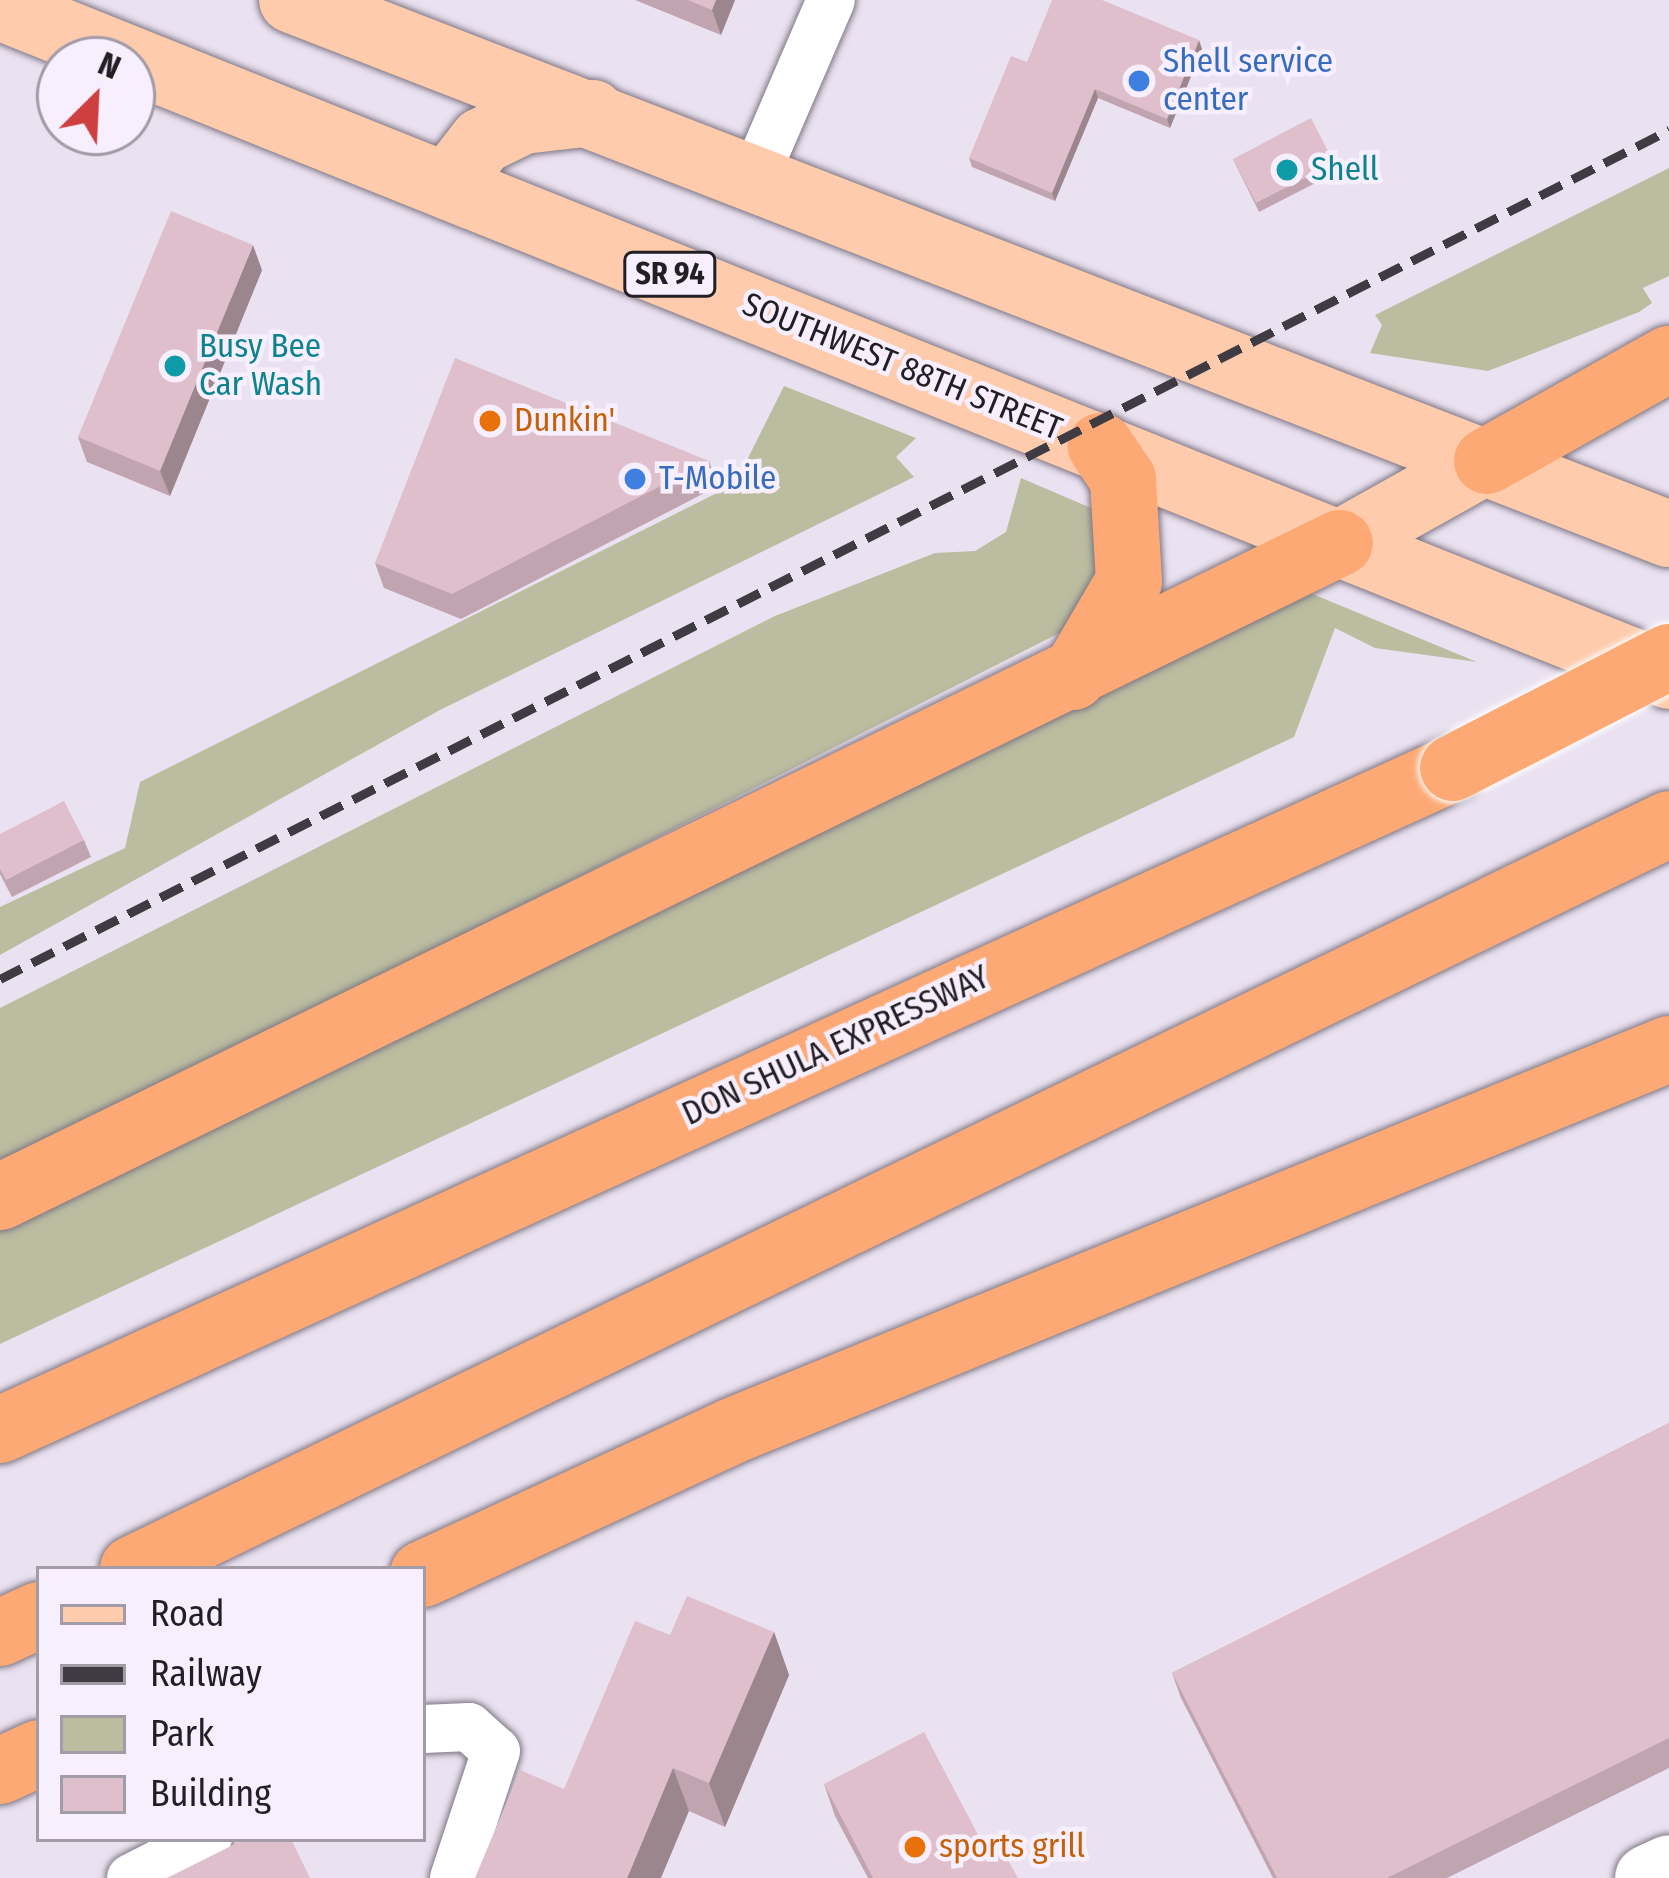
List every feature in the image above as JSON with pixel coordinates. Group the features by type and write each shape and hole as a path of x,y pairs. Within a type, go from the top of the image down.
{"highway":[{"path":"1487,460 1669,359"},
{"path":"1072,677 1130,581 1123,479 1101,446"},
{"path":"0,1197 1340,543"},
{"name":"DON SHULA EXPRESSWAY","path":"0,1430 1453,768 1669,657"},
{"path":"139,1566 1653,832"},
{"path":"426,1573 732,1431 1669,1049"},
{"path":"0,1634 36,1616"},
{"path":"0,1771 36,1754"}],"main road":[{"path":"292,0 756,174 1669,534"},
{"name":"SOUTHWEST 88TH STREET","path":"0,7 1669,676"},
{"path":"448,184 503,131 593,113"},
{"path":"1340,543 1487,460"}],"street":[{"path":"756,174 831,0"},
{"path":"426,1729 470,1727 496,1751 454,1878"},
{"path":"131,1878 202,1842"},
{"path":"1648,1878 1669,1868"}],"green space":[{"path":"1669,168 1669,276 1643,288 1652,303 1639,312 1488,371 1370,353 1382,325 1375,315"},
{"path":"784,386 916,438 896,457 914,477 440,710 0,955 0,907 125,848 140,782 735,484"},
{"path":"1021,478 1098,511 1110,542 1079,623 0,1171 0,1008 775,616 935,553 975,551 1006,532"},
{"path":"1298,588 1477,662 1375,648 1335,628 1294,737 0,1344 0,1226"}],"building":[{"path":"688,0 716,0 712,10"},
{"path":"1052,0 1102,0 1199,40 1167,119 1095,89 1052,193 969,158 1011,56 1027,62"},
{"name":"Shell","path":"1311,118 1334,163 1256,203 1233,159"},
{"name":"Busy Bee Car Wash","path":"171,211 253,245 160,471 78,437"},
{"path":"455,358 709,461 452,594 375,563"},
{"path":"64,801 84,840 6,880 0,869 0,834"},
{"path":"1669,1423 1669,1738 1387,1878 1277,1878 1172,1673"},
{"path":"687,1596 774,1632 709,1783 673,1768 627,1878 475,1878 520,1770 564,1789 635,1621 670,1635"},
{"name":"sports grill","path":"924,1732 986,1850 999,1844 1018,1878 873,1878 824,1784"},
{"path":"239,1842 292,1842 310,1878 167,1878"}],"railway":[{"path":"0,979 1669,130"}],"place":[{"name":"Shell service center","path":"1139,81"},
{"name":"Shell","path":"1287,170"},
{"name":"Busy Bee Car Wash","path":"175,366"},
{"name":"Dunkin'","path":"490,421"},
{"name":"T-Mobile","path":"635,479"},
{"name":"sports grill","path":"915,1847"}]}
